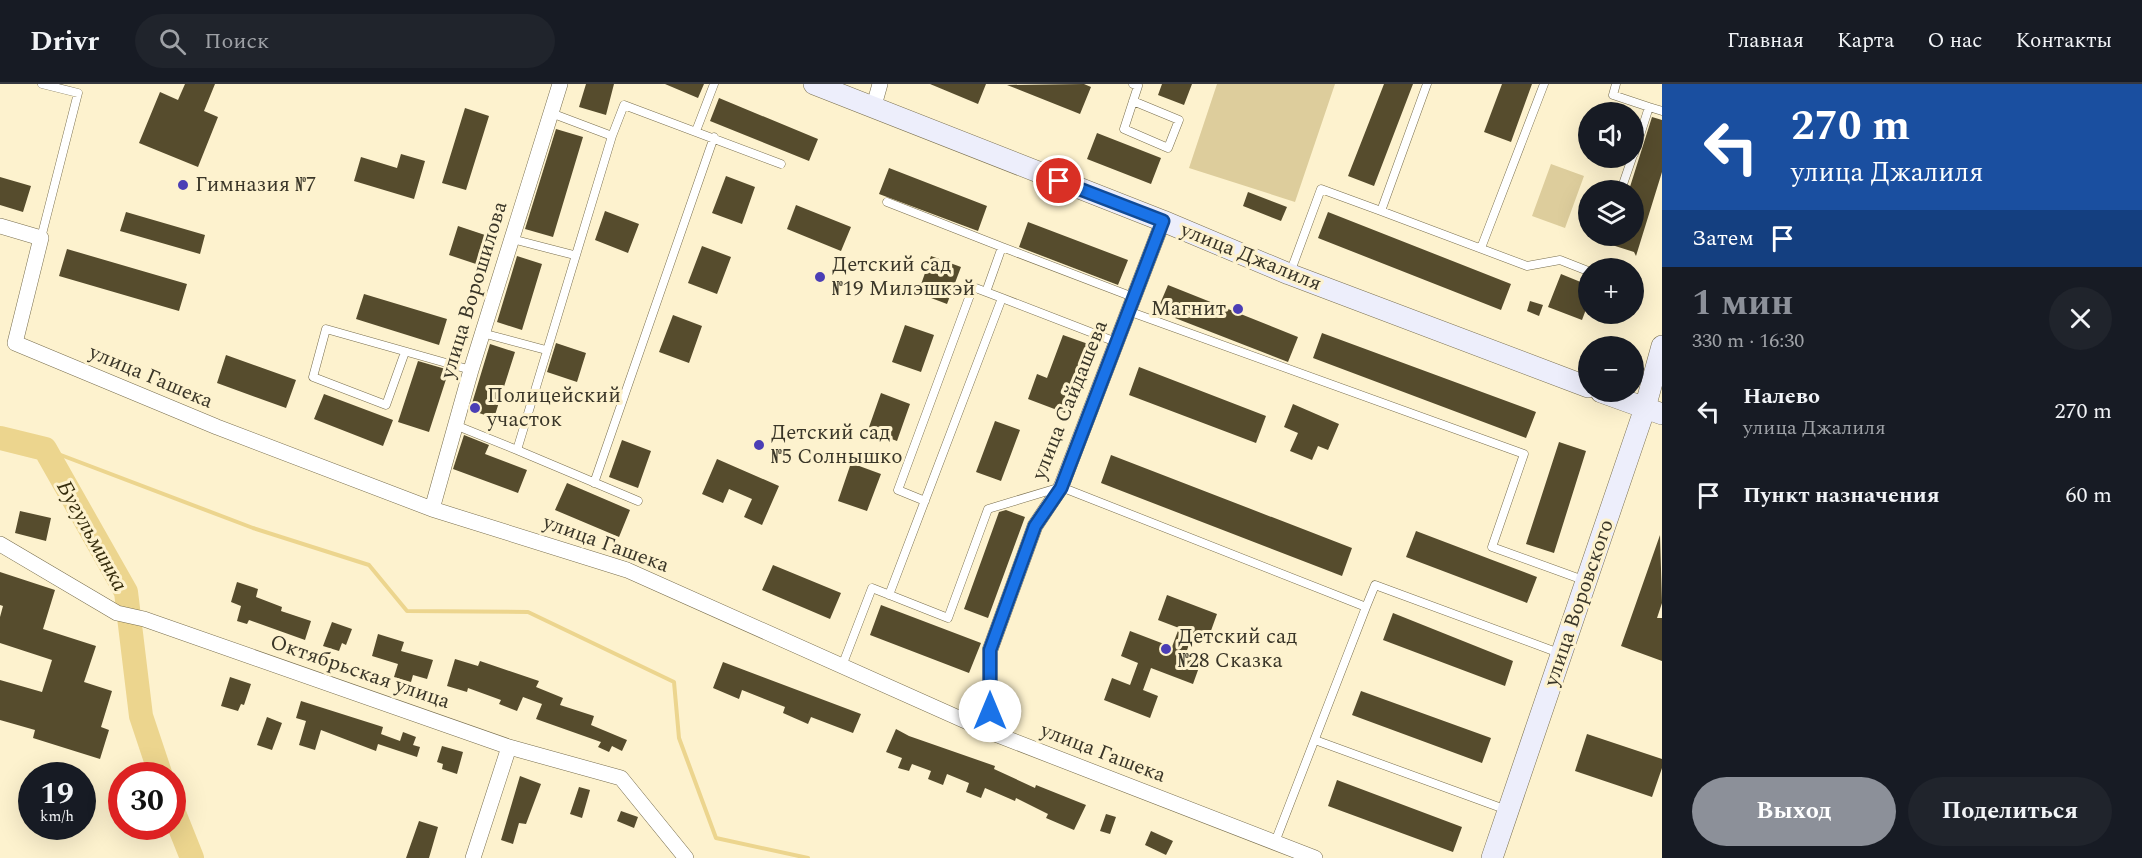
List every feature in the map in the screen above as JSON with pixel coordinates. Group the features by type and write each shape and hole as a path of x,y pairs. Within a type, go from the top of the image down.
{"main road":[{"name":"улица Джалиля","path":"814,84 1163,221 1289,274 1578,383"},
{"name":"улица Воровского","path":"1492,858 1586,582 1654,411 1662,346"},
{"path":"1629,402 1654,411"}],"street":[{"name":"улица Ворошилова","path":"432,509 482,333 560,84"},
{"path":"873,109 880,84"},
{"name":"улица Сайдашева","path":"990,732 990,650 1035,526 1061,488 1163,221"},
{"path":"0,226 41,238"},
{"name":"улица Гашека","path":"41,238 15,343 217,427 432,509 627,570 990,732 1315,858"},
{"name":"Октябрьская улица","path":"0,544 117,613 144,619 509,747 621,778 686,858"},
{"path":"473,858 509,747"}],"lane":[{"path":"41,238 78,93 42,84"},
{"path":"696,131 714,84"},
{"path":"1381,211 1427,84"},
{"path":"1481,248 1544,84"},
{"path":"1616,84 1613,94 1662,111"},
{"path":"1133,101 1179,120 1168,148 1124,129 1136,85"},
{"path":"517,450 574,255 624,105 782,164"},
{"path":"1644,122 1649,107"},
{"path":"551,113 612,136"},
{"path":"594,483 714,137"},
{"path":"1289,274 1321,189 1527,266 1560,260 1578,267"},
{"path":"887,202 1002,247 1131,304 1524,454 1492,547 1586,582"},
{"path":"512,239 574,255"},
{"path":"986,292 1002,247"},
{"path":"925,501 898,490 973,287 1116,342"},
{"path":"889,595 1002,298"},
{"path":"405,352 386,405 313,377 326,329 471,370"},
{"path":"482,333 546,350"},
{"path":"455,425 638,501"},
{"path":"842,666 872,588 948,618 988,509 1061,488 1366,607"},
{"path":"1275,842 1375,585 1562,653"},
{"path":"1315,740 1508,811"}],"shaded area":[{"path":"1217,84 1335,84 1295,202 1189,168"},
{"path":"1551,164 1584,176 1583,180 1578,180 1578,192 1565,228 1532,216"}],"building":[{"path":"185,84 215,84 204,111 218,117 198,167 139,143 160,92 178,100"},
{"path":"586,84 614,84 606,115 579,107"},
{"path":"665,84 704,84 698,98"},
{"path":"930,84 986,84 978,104"},
{"path":"1084,84 1091,87 1080,114 1007,85"},
{"path":"1162,84 1192,84 1184,105 1158,95"},
{"path":"1384,84 1413,84 1374,186 1348,176"},
{"path":"1502,84 1532,84 1511,142 1484,132"},
{"path":"719,98 818,139 809,161 710,121"},
{"path":"465,108 489,116 466,190 442,183"},
{"path":"1652,117 1662,120 1662,172 1644,230 1644,180 1632,180 1636,168 1644,168 1644,142"},
{"path":"556,129 583,137 553,237 525,229"},
{"path":"1097,133 1161,158 1151,184 1087,159"},
{"path":"401,154 425,161 414,199 354,181 361,157 397,168"},
{"path":"889,168 987,206 978,231 879,194"},
{"path":"726,176 755,187 742,224 712,213"},
{"path":"0,177 31,186 23,212 0,205"},
{"path":"1248,192 1287,207 1281,221 1243,206"},
{"path":"796,205 851,227 841,251 787,229"},
{"path":"605,211 639,224 628,253 595,240"},
{"path":"126,212 205,235 200,254 120,231"},
{"path":"1328,212 1511,284 1501,310 1318,238"},
{"path":"1028,222 1128,260 1118,285 1019,247"},
{"path":"458,226 491,237 482,266 449,255"},
{"path":"702,246 731,257 717,294 688,283"},
{"path":"1615,246 1639,246 1636,256 1634,252"},
{"path":"67,249 187,284 179,311 59,276"},
{"path":"517,256 542,264 522,330 497,322"},
{"path":"931,256 961,267 947,304 918,293"},
{"path":"1561,274 1578,281 1578,318 1548,307"},
{"path":"1168,285 1298,337 1288,362 1157,311"},
{"path":"364,294 447,319 439,345 356,319"},
{"path":"1530,301 1543,305 1539,316 1527,311"},
{"path":"673,315 702,326 689,363 659,352"},
{"path":"905,325 934,335 921,372 892,362"},
{"path":"1322,333 1536,412 1526,438 1313,358"},
{"path":"1063,335 1091,345 1065,413 1028,399 1037,374 1047,378"},
{"path":"556,343 586,353 577,382 547,372"},
{"path":"490,344 515,352 494,418 470,410"},
{"path":"226,355 296,380 286,408 217,383"},
{"path":"418,361 449,370 429,432 398,422"},
{"path":"1139,367 1266,416 1256,443 1129,395"},
{"path":"881,393 910,404 897,441 868,430"},
{"path":"324,394 393,420 383,446 314,419"},
{"path":"1293,404 1339,424 1328,450 1318,446 1312,460 1290,451 1298,433 1284,427"},
{"path":"995,421 1020,430 1001,481 976,472"},
{"path":"464,435 489,445 485,454 527,470 518,493 453,469"},
{"path":"622,440 651,451 638,488 609,477"},
{"path":"1559,442 1586,451 1554,553 1526,544"},
{"path":"1111,455 1352,548 1342,576 1101,483"},
{"path":"717,459 779,486 762,525 744,517 752,499 729,489 723,503 702,494"},
{"path":"851,463 881,474 867,511 838,501"},
{"path":"567,483 630,510 619,537 555,510"},
{"path":"1006,510 1025,517 988,618 964,609 999,512"},
{"path":"20,511 51,518 46,541 15,533"},
{"path":"1416,531 1537,577 1527,603 1406,557"},
{"path":"1660,535 1662,603 1657,618 1662,618 1662,661 1621,646"},
{"path":"773,565 841,593 830,619 762,590"},
{"path":"0,572 55,590 43,629 96,646 84,682 112,691 101,727 109,730 100,759 33,738 35,730 0,720 0,680 42,692 52,660 0,643 0,617 3,606 0,605"},
{"path":"237,582 258,589 256,597 282,607 281,611 311,621 305,640 249,620 247,624 237,621 241,606 231,602"},
{"path":"1167,595 1217,614 1208,639 1193,633 1186,653 1202,659 1193,684 1151,668 1143,690 1158,696 1150,718 1104,700 1112,678 1130,685 1138,663 1121,656 1130,631 1172,647 1179,628 1158,620"},
{"path":"881,605 981,643 969,673 870,635"},
{"path":"1393,613 1513,661 1505,686 1383,640"},
{"path":"332,622 352,629 346,645 342,643 339,651 323,646"},
{"path":"378,634 404,642 401,651 433,660 427,679 413,675 411,682 394,677 398,664 372,656"},
{"path":"455,659 478,666 480,661 539,681 536,687 563,698 560,705 594,716 591,725 627,740 622,751 612,746 609,752 598,747 601,742 536,719 542,704 523,697 517,711 499,704 501,700 468,688 467,692 447,686"},
{"path":"723,662 861,714 853,733 811,717 808,724 783,713 785,707 742,690 739,699 713,688"},
{"path":"230,677 251,684 244,705 241,704 238,711 221,706"},
{"path":"1361,691 1491,738 1482,763 1352,715"},
{"path":"301,701 383,727 381,734 400,741 403,732 416,737 413,745 420,747 417,757 378,744 376,751 321,730 315,750 299,745 306,721 296,718"},
{"path":"267,717 282,723 272,750 257,745"},
{"path":"896,729 909,736 995,766 994,769 1035,788 1036,785 1086,805 1074,830 1046,818 1048,814 1016,798 1015,801 985,788 981,798 966,792 969,783 947,774 943,785 928,779 931,771 912,764 909,771 898,768 902,758 886,752"},
{"path":"1587,734 1662,759 1662,768 1652,797 1575,771"},
{"path":"442,746 463,752 457,774 442,769 443,764 437,762"},
{"path":"520,776 541,784 526,824 519,823 513,844 501,840"},
{"path":"1337,780 1462,827 1453,852 1328,806"},
{"path":"579,787 590,790 582,818 570,814"},
{"path":"621,811 638,817 634,828 617,821"},
{"path":"1106,814 1116,817 1110,834 1100,831"},
{"path":"419,821 438,827 429,858 406,858"},
{"path":"1151,831 1173,841 1166,855 1145,845"}],"waterway":[{"name":"Бугульминка","path":"0,438 45,449 126,592 141,716 156,762"},
{"path":"45,449 253,528 369,565 407,611 528,612 674,682 679,738 716,838 808,858"},
{"name":"Бугульминка","path":"185,840 192,858"}],"place":[{"name":"Гимназия №7","path":"183,185"},
{"name":"Детский сад №19 Милэшкэй","path":"820,277"},
{"name":"Магнит","path":"1238,309"},
{"name":"Полицейский участок","path":"475,408"},
{"name":"Детский сад №5 Солнышко","path":"759,445"},
{"name":"Детский сад №28 Сказка","path":"1166,649"}],"route":[{"path":"990,711 990,650 1035,526 1061,488 1163,221 1059,181"}]}
